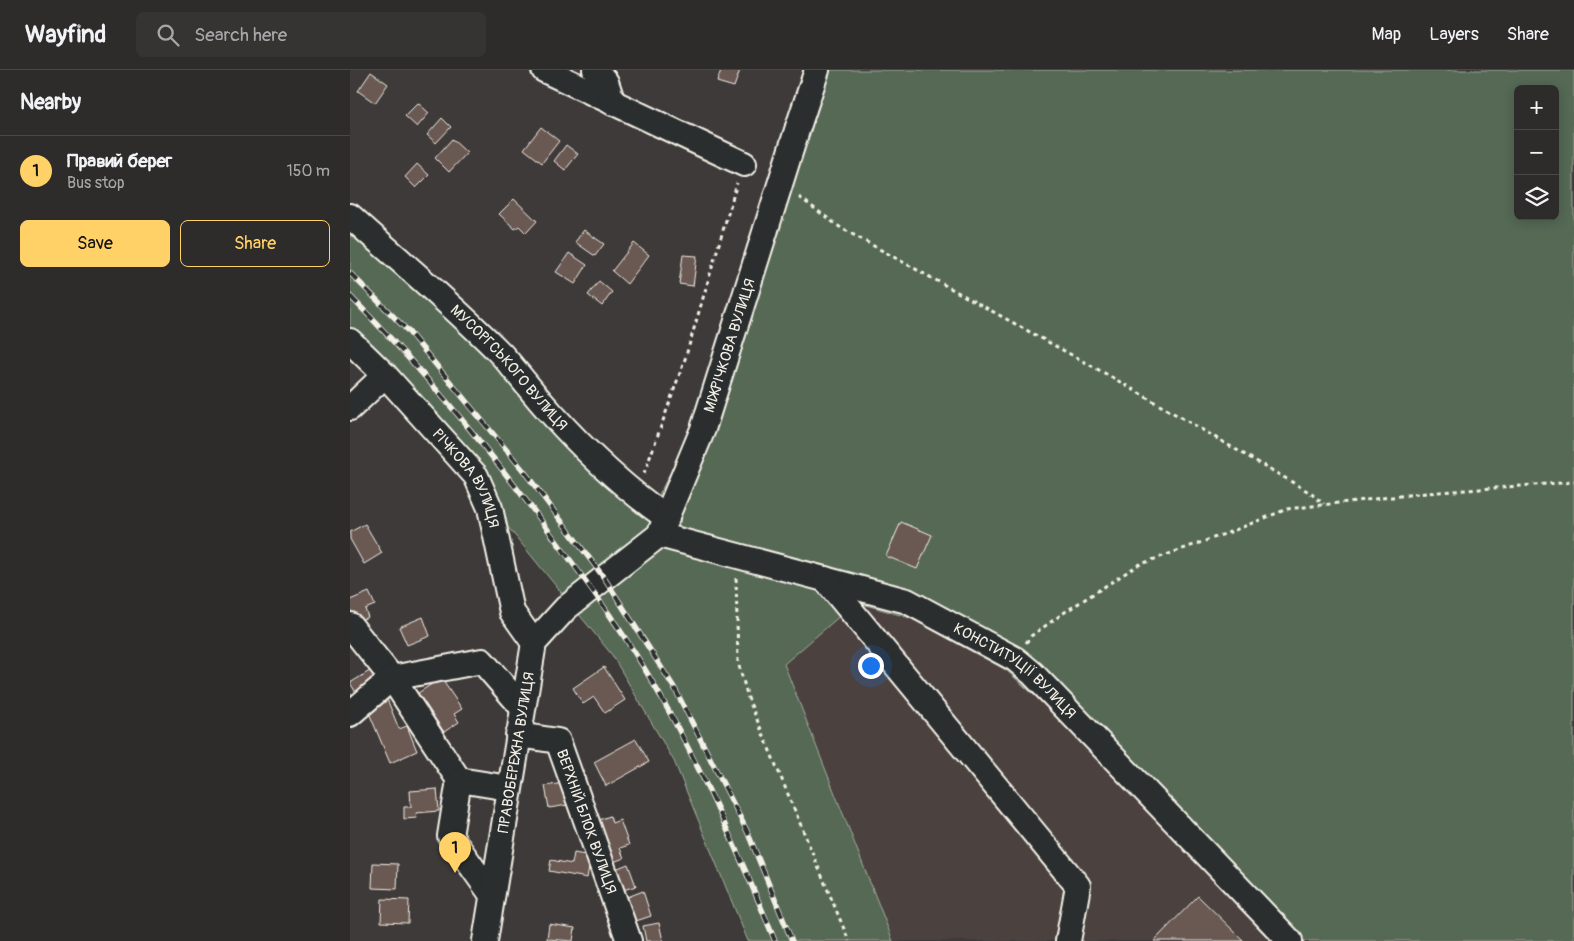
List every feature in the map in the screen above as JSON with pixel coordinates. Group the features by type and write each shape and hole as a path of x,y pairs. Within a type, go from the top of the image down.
{"street":[{"path":"544,70 744,164"},
{"path":"595,70 606,82 612,103"},
{"name":"МІЖРІЧКОВА ВУЛИЦЯ","path":"534,643 566,608 592,589 663,527 703,429 817,70"},
{"name":"МУСОРГСЬКОГО ВУЛИЦЯ","path":"350,216 437,293 501,354 551,413 637,497 663,527"},
{"name":"РІЧКОВА ВУЛИЦЯ","path":"350,341 385,375 476,476 490,508 512,612 534,643"},
{"path":"350,408 385,375"},
{"name":"КОНСТИТУЦІЇ ВУЛИЦЯ","path":"663,527 735,555 907,601 1015,659 1032,673 1290,941"},
{"path":"825,579 1078,886 1068,941"},
{"path":"350,626 392,678 460,780 450,836 492,895"},
{"name":"ПРАВОБЕРЕЖНА ВУЛИЦЯ","path":"485,941 534,643"},
{"path":"350,714 392,678 482,661 522,707"},
{"name":"ВЕРХНІЙ БЛОК ВУЛИЦЯ","path":"518,735 558,741 629,941"},
{"path":"460,780 509,788"}],"path":[{"path":"637,497 685,360 714,255 744,164"},
{"path":"796,195 840,228 1108,375 1309,492 1324,504"},
{"path":"1015,659 1031,636 1138,565 1288,509 1426,493 1574,482"},
{"path":"735,555 738,662 748,698 849,941"}],"shaded area":[{"path":"856,602 910,618 1006,670 1053,712 1271,941 893,941 784,664"}],"green space":[{"path":"806,70 1574,70 1574,941 1271,941 1053,712 1006,670 910,618 856,602 784,664 893,941 748,941 674,761 612,655 499,516 392,370 350,329 350,216 651,510 695,425"}],"building":[{"path":"721,70 740,70 734,87 717,82"},
{"path":"371,72 388,84 375,103 358,91"},
{"path":"418,103 429,113 417,127 405,116"},
{"path":"442,118 451,127 436,143 427,135"},
{"path":"541,127 559,141 542,163 524,149"},
{"path":"452,139 467,153 449,172 435,158"},
{"path":"566,145 578,154 565,170 554,161"},
{"path":"417,164 429,175 416,188 405,177"},
{"path":"514,199 537,221 526,233 519,226 515,229 499,214"},
{"path":"584,230 604,244 595,256 575,242"},
{"path":"634,243 649,255 627,284 612,271"},
{"path":"569,253 587,265 575,284 556,272"},
{"path":"683,255 697,256 693,286 679,284"},
{"path":"599,281 612,292 602,306 588,295"},
{"path":"901,522 932,535 917,569 886,556"},
{"path":"365,524 382,553 364,564 350,539 350,532"},
{"path":"369,592 375,605 365,609 368,617 355,622 350,609 350,600"},
{"path":"423,617 430,636 407,645 399,627"},
{"path":"604,667 625,700 605,713 594,697 583,704 573,688"},
{"path":"373,669 380,680 357,694 350,683"},
{"path":"441,678 462,709 454,714 459,722 444,732 418,693"},
{"path":"387,699 399,729 407,726 417,751 390,763 367,708"},
{"path":"636,739 649,762 606,786 594,762"},
{"path":"564,783 568,805 549,808 545,786"},
{"path":"437,789 439,811 416,813 417,818 404,819 404,807 411,807 410,791"},
{"path":"610,816 612,823 620,820 629,845 620,848 624,858 611,863 596,821"},
{"path":"574,853 591,856 587,878 549,871 551,860 572,864"},
{"path":"373,863 398,864 397,889 372,888"},
{"path":"628,864 636,886 620,891 613,870"},
{"path":"643,891 651,916 633,922 625,898"},
{"path":"1198,896 1244,941 1154,941"},
{"path":"382,899 409,900 408,923 381,922"},
{"path":"659,923 663,941 646,941 643,926"},
{"path":"549,924 575,928 573,941 547,939"}],"railway":[{"path":"350,273 408,331 523,470 605,579 675,689 747,831 792,941"},
{"path":"350,296 431,383 482,444 568,557 624,636 661,697 693,757 736,848 775,941"}],"place":[{"name":"Правий берег","path":"455,873"}]}
